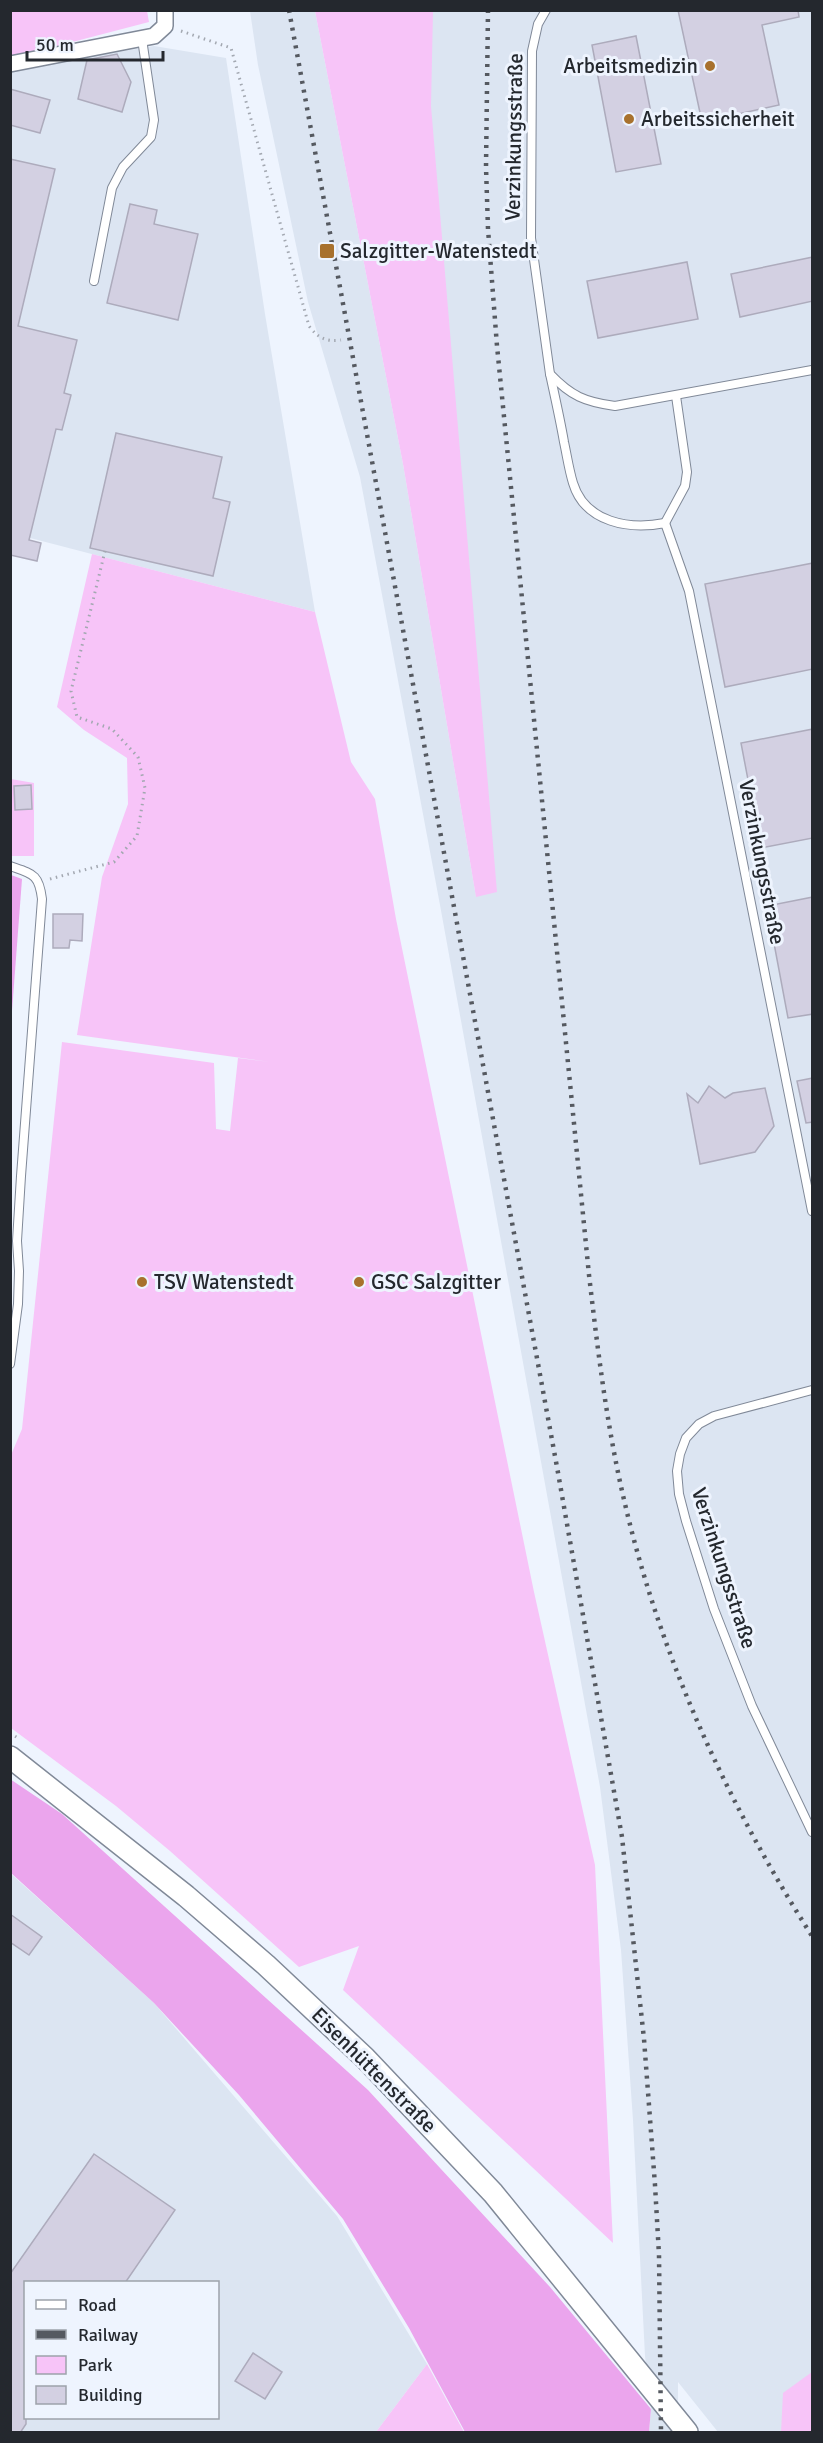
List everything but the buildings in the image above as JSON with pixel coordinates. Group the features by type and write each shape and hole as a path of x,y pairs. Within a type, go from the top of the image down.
{"street":[{"path":"10,64 154,36 165,18"},
{"name":"Eisenhüttenstraße","path":"10,1757 186,1896 266,1965 365,2058 493,2193 687,2433"}],"lane":[{"name":"Verzinkungsstraße","path":"546,10 538,24 532,51 531,238 550,374 573,485 584,505 603,519 645,527 665,523 689,591 813,1211"},
{"path":"94,281 112,188 123,167 151,137 154,120 142,39"},
{"path":"550,374 565,390 580,399 615,406 813,370"},
{"path":"665,523 685,486 687,472 676,396"},
{"path":"10,866 32,873 40,882 42,899 17,1241 18,1304 10,1364"},
{"name":"Verzinkungsstraße","path":"813,1390 714,1416 699,1424 686,1438 677,1471 684,1512 714,1609 752,1706 813,1832"}],"path":[{"path":"165,18 231,48 309,326 316,335 326,340 341,340"},
{"path":"40,882 114,862 137,836 145,788 138,757 112,729 77,717 71,691 105,551"}],"shaded area":[{"path":"250,11 315,11 403,464 476,897 429,81 431,11 812,11 812,2432 718,2432 678,2382 678,2432 649,2432 651,2409 645,2356 633,2120 621,1950 600,1787 360,477 308,302 258,65"},
{"path":"154,46 226,58 265,314 315,612 11,533 10,70"},
{"path":"10,875 22,879 11,1024"},
{"path":"10,1779 62,1814 368,2090 550,2287 651,2409 649,2432 465,2432 409,2328 343,2219 239,2095 154,2003 11,1873"},
{"path":"10,1873 154,2003 337,2216 427,2364 376,2432 11,2432"}],"green space":[{"path":"11,11 147,11 149,22 11,58"},
{"path":"315,11 433,11 431,106 497,892 476,897 403,464"},
{"path":"92,554 315,612 351,762 375,799 396,919 534,1592 595,1865 613,2243 343,1990 359,1946 299,1967 170,1851 116,1806 11,1728 11,1455 22,1429 62,1042 214,1063 216,1129 230,1131 238,1058 270,1062 77,1035 102,877 128,804 127,758 84,730 57,707"},
{"path":"11,779 34,783 34,856 11,856"},
{"path":"427,2364 464,2432 376,2432"},
{"path":"812,2372 812,2432 781,2432 783,2393"}],"railway":[{"path":"289,10 557,1467 622,1837 644,2039 655,2185 659,2255 661,2432"},
{"path":"488,10 486,167 488,229 497,346 589,1275 608,1418 625,1504 640,1561 657,1618 678,1673 700,1728 752,1834 812,1936"}],"place":[{"name":"Arbeitsmedizin","path":"710,66"},
{"name":"Arbeitssicherheit","path":"629,119"},
{"name":"Salzgitter-Watenstedt","path":"327,251"},
{"name":"TSV Watenstedt","path":"142,1282"},
{"name":"GSC Salzgitter","path":"359,1282"}]}
